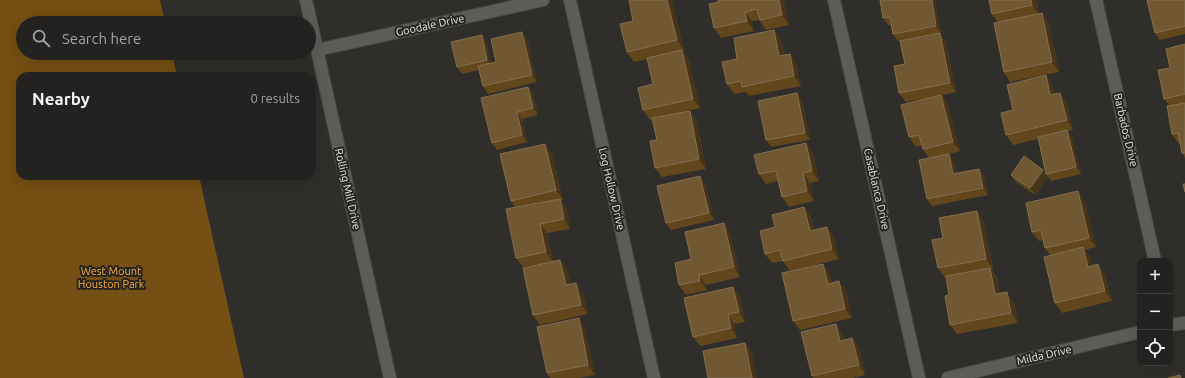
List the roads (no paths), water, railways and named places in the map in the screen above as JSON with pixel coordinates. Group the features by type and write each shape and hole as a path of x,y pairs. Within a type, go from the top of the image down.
{"street":[{"name":"Rolling Mill Drive","path":"306,0 310,16"},
{"name":"Goodale Drive","path":"317,50 543,0"},
{"name":"Log Hollow Drive","path":"570,0 654,378"},
{"name":"Casablanca Drive","path":"834,0 919,378"},
{"name":"Barbados Drive","path":"1096,0 1154,258"},
{"name":"Rolling Mill Drive","path":"316,45 390,378"},
{"path":"1173,325 1185,323"},
{"name":"Milda Drive","path":"948,378 1137,333"}],"park label":[{"name":"West Mount Houston Park","path":"111,277"}]}
